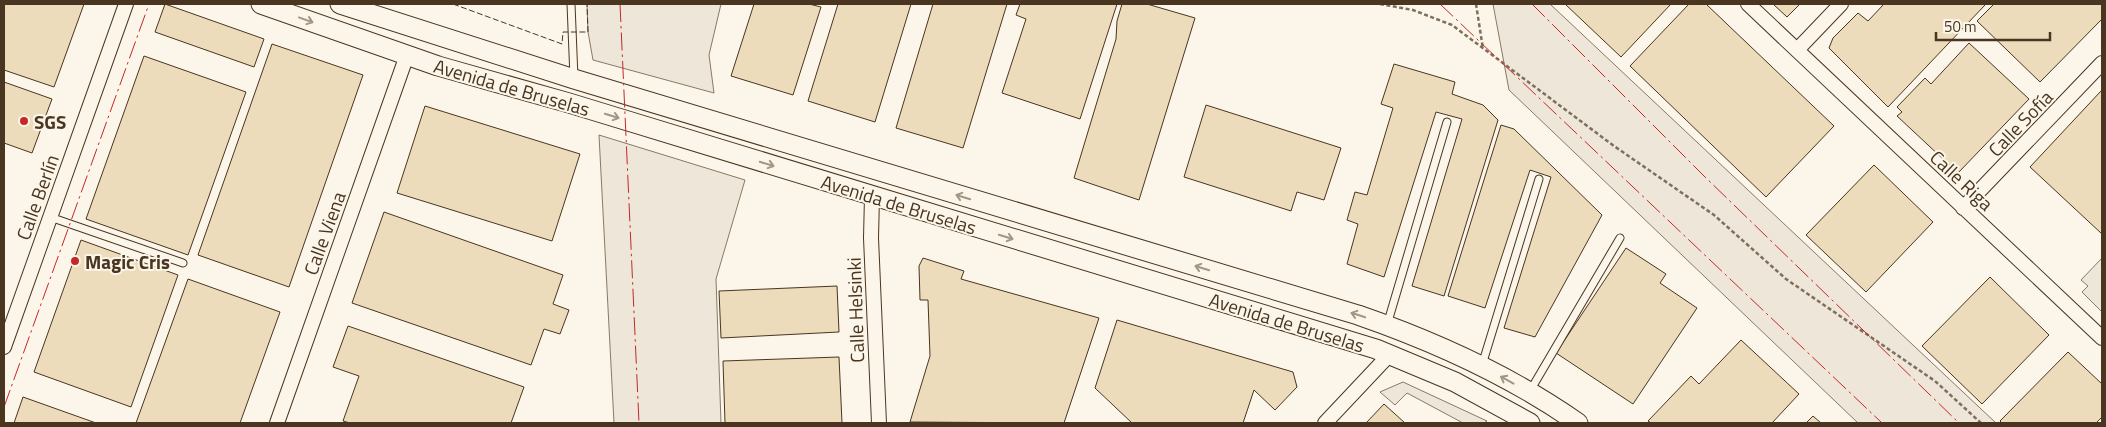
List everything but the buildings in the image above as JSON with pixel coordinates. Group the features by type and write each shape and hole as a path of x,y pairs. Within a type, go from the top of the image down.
{"main road":[{"name":"Avenida de Bruselas","path":"261,4 407,55 1390,354 1455,382 1530,423"},
{"name":"Avenida de Bruselas","path":"340,4 416,30 574,79 1394,328 1442,346 1482,366 1529,392 1578,423"},
{"path":"407,55 416,30"},
{"path":"569,103 574,79"},
{"path":"872,196 878,171"},
{"path":"1390,354 1394,328"}],"street":[{"name":"Calle Berlín","path":"4,346 126,4"},
{"name":"Calle Riga","path":"1748,4 2102,338"},
{"path":"1797,50 1841,4"},
{"name":"Calle Viena","path":"277,423 407,55"},
{"name":"Calle Sofía","path":"1964,208 2102,63"},
{"name":"Calle Helsinki","path":"872,196 871,230 879,423"},
{"path":"1325,423 1390,354"}],"lane":[{"path":"571,4 574,79"},
{"path":"1394,328 1447,122"},
{"path":"1482,366 1539,179"},
{"path":"50,217 183,263"},
{"path":"1529,392 1620,238"}],"path":[{"path":"1380,4 1413,10 1452,25 1614,146 1714,215 1786,278 1935,381 1980,423"},
{"path":"1476,4 1483,49"}],"shaded area":[{"path":"587,4 721,4 709,55 714,93 593,60 588,32"},
{"path":"1493,4 1550,4 1996,423 1858,423 1509,90"},
{"path":"599,135 745,180 716,279 721,423 614,423"},
{"path":"2102,258 2102,312 2082,292 2088,286 2081,280"},
{"path":"1403,382 1487,421 1484,423 1463,423 1407,393 1395,405 1380,392"}],"fence":[{"path":"453,4 562,44 563,32 588,32 587,4"}],"power":[{"path":"4,407 149,4"},
{"path":"620,4 639,423"},
{"path":"1440,4 1882,423"},
{"path":"1532,4 1703,175 1959,423"}],"place":[{"name":"SGS","path":"24,121"},
{"name":"Magic Cris","path":"75,261"}]}
